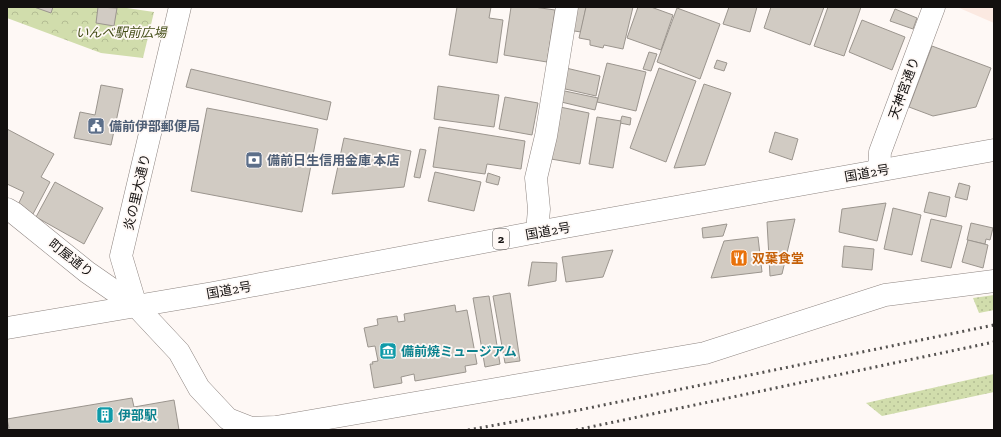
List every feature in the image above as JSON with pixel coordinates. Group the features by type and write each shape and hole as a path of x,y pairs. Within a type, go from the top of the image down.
{"main road":[{"name":"炎の里大通り","path":"136,306 121,256 180,7"},
{"path":"537,232 539,209 536,178 546,136 567,7"},
{"name":"天神宮通り","path":"879,170 880,152 934,7"},
{"name":"国道2号","path":"7,328 229,290 537,232 994,150"},
{"name":"町屋通り","path":"7,209 14,212 87,272 136,306"},
{"path":"136,306 179,352 199,388 228,419 251,428 276,427 705,353 885,295 994,281"}],"shaded area":[{"path":"957,7 994,7 994,23"}],"green space":[{"name":"いんべ駅前広場","path":"7,7 120,7 154,12 143,58 101,53 7,18"},
{"path":"994,295 994,310 979,313 973,298"},
{"path":"994,374 994,392 882,416 866,403"}],"building":[{"path":"34,7 53,7 51,13"},
{"path":"98,7 117,8 114,26 96,23"},
{"path":"457,7 491,7 489,18 503,20 497,63 449,55"},
{"path":"511,7 534,7 555,10 547,62 504,55"},
{"path":"573,7 586,7 581,32 568,30"},
{"path":"586,7 633,7 623,49 604,45 603,48 590,45 590,40 579,38"},
{"path":"638,7 651,7 673,15 661,50 627,38"},
{"path":"729,7 757,7 750,32 723,24"},
{"path":"771,7 824,7 810,45 764,28"},
{"path":"828,7 861,7 844,56 814,46"},
{"path":"677,8 720,24 700,79 657,62"},
{"path":"895,9 917,18 913,29 890,21"},
{"path":"862,20 905,37 892,70 849,52"},
{"path":"932,46 991,68 976,107 933,116 909,107"},
{"path":"649,52 657,54 651,71 643,69"},
{"path":"717,60 727,63 724,71 714,68"},
{"path":"607,63 646,72 636,111 597,102"},
{"path":"566,68 600,76 596,96 561,88"},
{"path":"659,68 696,81 666,162 630,148"},
{"path":"191,69 331,102 327,120 186,87"},
{"path":"704,84 731,93 705,165 674,168"},
{"name":"備前伊部郵便局","path":"101,85 123,89 111,145 74,138 80,112 95,115"},
{"path":"438,86 499,95 494,127 434,119"},
{"path":"560,90 598,98 595,110 557,101"},
{"path":"505,97 538,103 532,135 499,129"},
{"path":"560,107 589,113 580,164 551,159"},
{"name":"備前日生信用金庫 本店","path":"207,108 318,129 302,212 191,191"},
{"path":"622,116 631,118 630,125 620,123"},
{"path":"597,117 621,121 613,168 589,164"},
{"path":"439,127 525,141 521,169 487,164 485,174 433,167"},
{"path":"7,129 54,154 41,177 50,182 33,214 18,205 24,192 7,184"},
{"path":"775,132 798,139 792,160 769,152"},
{"path":"344,138 411,151 404,187 332,194"},
{"path":"420,149 426,150 420,178 414,177"},
{"path":"435,172 481,182 474,211 428,201"},
{"path":"488,173 500,177 498,185 486,182"},
{"path":"55,182 103,208 84,244 36,217"},
{"path":"959,183 970,186 967,200 955,197"},
{"path":"929,192 950,197 946,217 924,212"},
{"path":"886,203 877,241 839,232 842,209"},
{"path":"893,208 921,215 912,255 884,249"},
{"path":"795,219 782,274 770,276 767,222"},
{"path":"931,219 962,226 951,268 921,261"},
{"path":"971,223 993,228 990,240 986,239 985,244 967,240"},
{"path":"727,224 723,236 703,238 702,228"},
{"path":"758,237 762,272 711,278 724,241"},
{"path":"968,240 988,245 983,268 962,262"},
{"path":"844,246 874,249 872,270 842,267"},
{"path":"613,250 603,277 566,282 562,257"},
{"path":"532,262 557,263 556,281 528,286"},
{"path":"510,293 520,361 505,363 493,296"},
{"path":"489,296 500,364 485,367 473,298"},
{"path":"455,305 456,312 467,310 477,364 465,366 466,372 415,381 414,374 401,377 402,383 374,388 370,364 378,361 375,346 368,347 364,328 378,325 377,319 397,316 398,322 405,321 404,314"},
{"name":"伊部駅","path":"132,398 134,407 174,400 179,430 7,430 7,428 9,428 7,419"}],"railway":[{"path":"468,430 579,410 994,325"},
{"path":"576,430 994,342"}],"place":[{"name":"備前伊部郵便局","path":"96,126"},
{"name":"備前日生信用金庫 本店","path":"254,160"},
{"name":"双葉食堂","path":"739,258"},
{"name":"備前焼ミュージアム","path":"388,351"},
{"name":"伊部駅","path":"105,415"}]}
